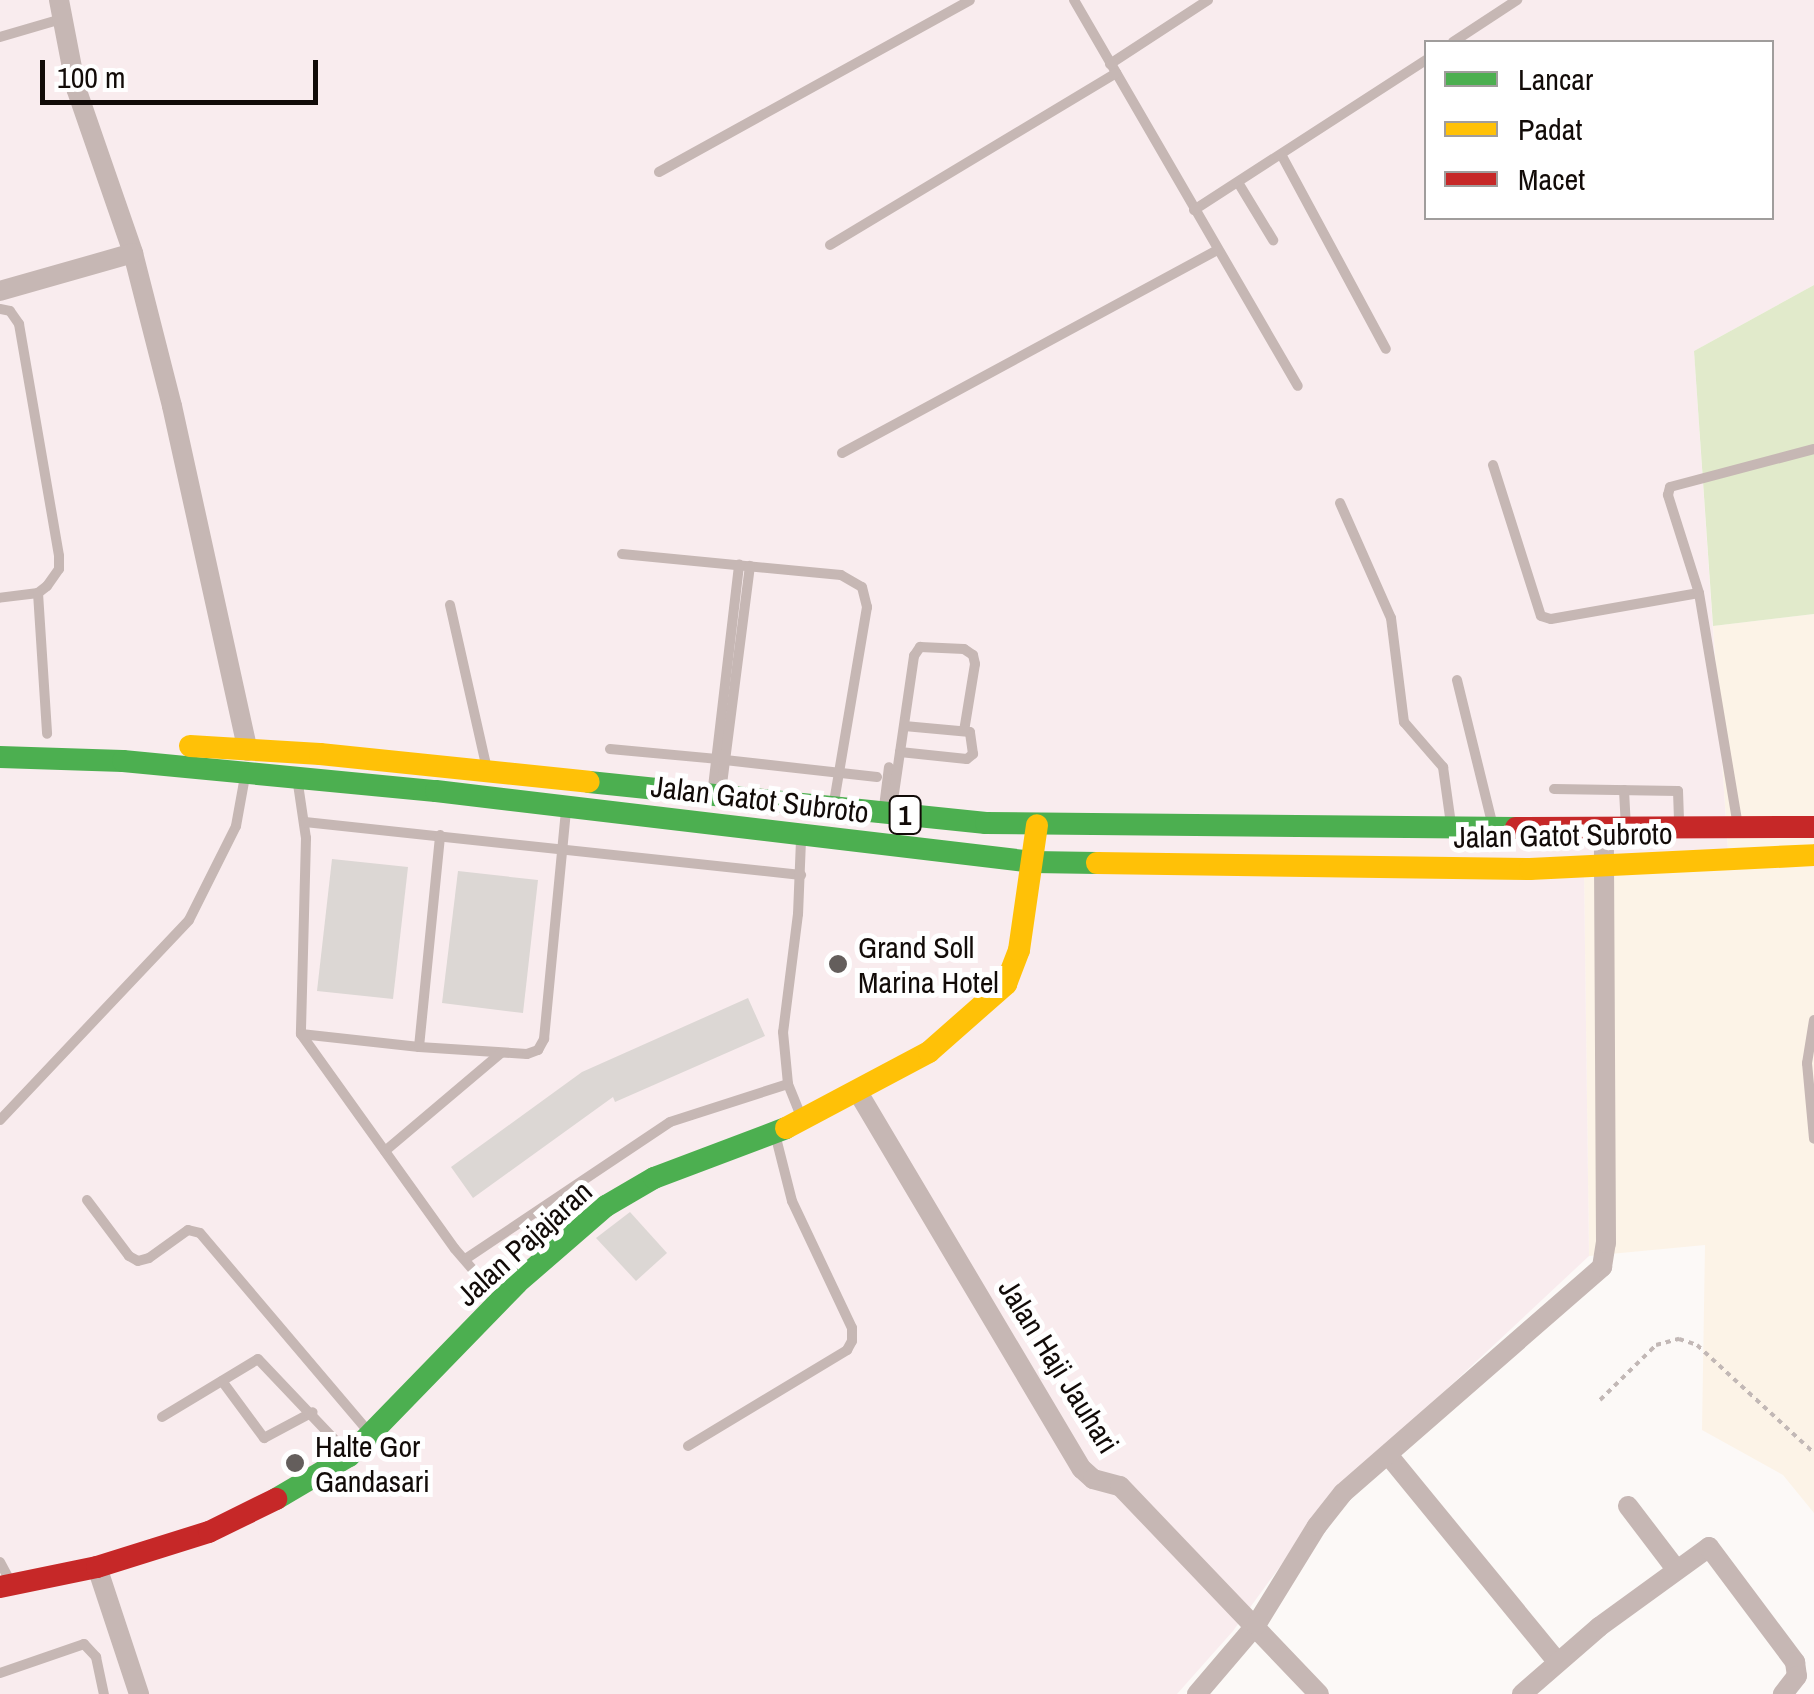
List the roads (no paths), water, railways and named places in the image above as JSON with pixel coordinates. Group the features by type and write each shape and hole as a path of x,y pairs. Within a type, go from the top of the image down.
{"main road":[{"name":"Jalan Gatot Subroto","path":"0,734 47,734 488,772 1037,825 1814,828"},
{"path":"246,776 248,751"},
{"name":"Jalan Gatot Subroto","path":"0,757 123,761 567,806 1033,862 1530,869 1814,855"},
{"name":"Jalan Pajajaran","path":"6,1585 98,1568 209,1532 349,1456 500,1301 606,1206 654,1178 803,1121 859,1094 929,1052 1006,984 1019,950 1037,825"}],"street":[{"path":"60,10 76,88 133,253 172,406 248,751"},
{"path":"0,292 133,253"},
{"path":"1197,1694 1256,1624 1331,1506 1590,1280 1605,1260 1601,866 1615,827"},
{"name":"Jalan Haji Jauhari","path":"859,1094 1082,1469 1093,1479 1120,1486 1320,1694"},
{"path":"1389,1456 1557,1662"},
{"path":"1628,1506 1676,1569"},
{"path":"1522,1694 1557,1662 1704,1548 1714,1551 1757,1617 1794,1662 1796,1676 1784,1694"},
{"path":"98,1568 139,1694"}],"lane":[{"path":"659,172 970,0"},
{"path":"1074,0 1298,386"},
{"path":"830,245 1113,68 1208,0"},
{"path":"1456,40 1518,0"},
{"path":"0,36 60,10"},
{"path":"1194,210 1424,61"},
{"path":"1282,156 1386,349"},
{"path":"1239,184 1273,240"},
{"path":"842,454 1218,250"},
{"path":"0,308 10,311 19,324 59,556 55,577 38,592 0,598"},
{"path":"1738,827 1700,593 1668,495 1670,487 1814,449"},
{"path":"1493,465 1541,616 1551,619 1700,593"},
{"path":"1340,503 1391,618 1404,722 1412,737 1428,746 1442,767 1452,828"},
{"path":"622,554 842,575 862,587 866,598 832,808"},
{"path":"716,797 745,566"},
{"path":"38,592 47,734"},
{"path":"450,605 488,772"},
{"path":"887,813 914,656 920,647 930,644 973,655 975,664 964,731"},
{"path":"1457,680 1493,828"},
{"path":"900,752 967,759 972,754 974,737 964,731 904,726"},
{"path":"610,749 878,777"},
{"path":"887,813 889,767"},
{"path":"0,1120 189,920 236,826 246,776"},
{"path":"298,779 305,822 302,1034 456,1249 500,1301"},
{"path":"1554,789 1678,791 1680,827"},
{"path":"1615,827 1624,790"},
{"path":"302,1034 418,1047 527,1054 538,1050 544,1039 567,806"},
{"path":"305,822 801,870"},
{"path":"418,1047 440,834"},
{"path":"801,834 801,870 784,1006 788,1084 803,1121"},
{"path":"1814,1020 1808,1040 1814,1139"},
{"path":"385,1151 502,1052"},
{"path":"467,1258 568,1186 670,1122 788,1084"},
{"path":"688,1446 847,1350 852,1342 852,1328 792,1201 774,1133"},
{"path":"87,1200 129,1256 138,1261 149,1258 188,1230 200,1233 372,1436"},
{"path":"536,1212 564,1242"},
{"path":"162,1417 258,1359 312,1412 349,1456"},
{"path":"222,1381 264,1438 312,1412"},
{"path":"0,1562 6,1585"},
{"path":"0,1673 78,1643 96,1656 104,1694"}],"place":[{"name":"Grand Soll Marina Hotel","path":"838,964"},
{"name":"Halte Gor Gandasari","path":"295,1463"}]}
